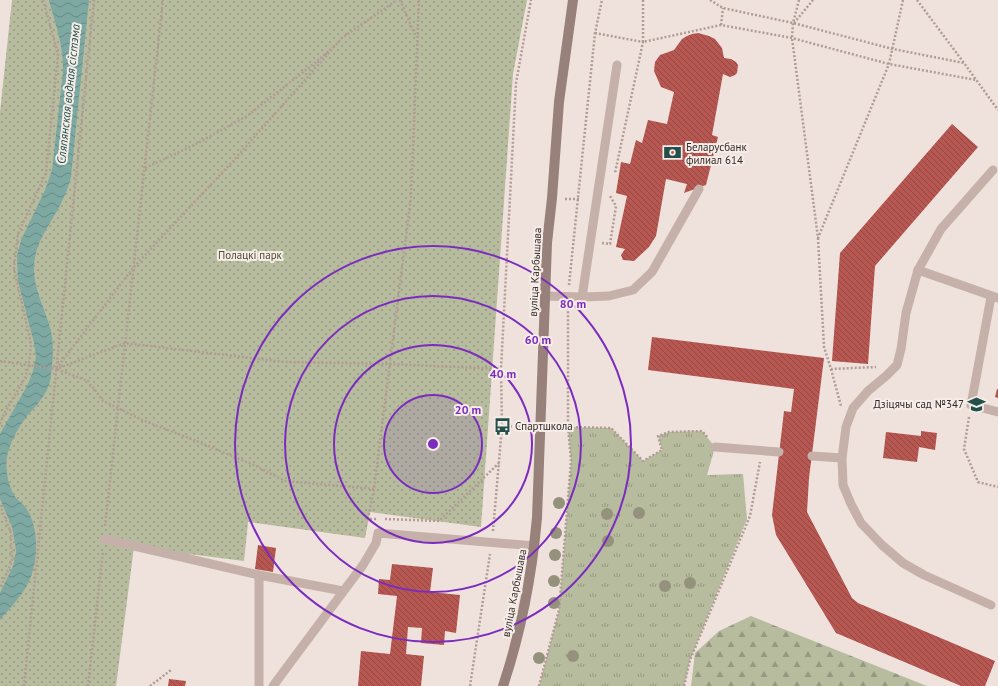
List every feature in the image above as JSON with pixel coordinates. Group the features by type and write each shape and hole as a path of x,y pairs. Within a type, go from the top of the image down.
{"main road":[{"name":"вуліца Карбышава","path":"503,686 514,652 524,612 535,546 547,243 559,102 573,0"}],"lane":[{"path":"582,297 617,65"},
{"path":"991,605 924,575 903,562 882,545 862,523 851,504 843,485 842,458 846,426 854,408 868,391 897,365 901,349 906,313 918,270 941,229 993,170"},
{"path":"545,296 609,296 633,290 652,272 699,189"},
{"path":"918,270 995,297 972,405 998,412"},
{"path":"715,447 778,452"},
{"path":"812,456 842,458"},
{"path":"273,686 363,565 376,543 378,533 535,546"},
{"path":"104,539 259,575 343,591"},
{"path":"259,575 260,686"}],"path":[{"path":"0,424 4,412 25,378 30,365 31,344 14,268 18,234 46,173 58,54 42,0"},
{"path":"24,686 55,368 94,0"},
{"path":"88,686 163,0"},
{"path":"144,168 196,144 247,116 316,62 342,38 397,0"},
{"path":"400,0 417,40"},
{"path":"419,0 411,197 374,489 368,519 439,522 499,463"},
{"path":"470,686 492,543 502,426 501,370 516,83 531,0"},
{"path":"538,686 559,610 571,461 568,427 568,297 595,34 602,0"},
{"path":"615,173 643,42 643,0"},
{"path":"710,0 723,8 893,49 964,64"},
{"path":"799,0 793,24 792,38 818,238 824,346 846,426"},
{"path":"793,24 813,0"},
{"path":"818,238 889,64 903,0"},
{"path":"917,0 998,110"},
{"path":"721,25 723,8"},
{"path":"595,34 643,42 721,25 792,38 889,64 976,80"},
{"path":"55,368 134,268 233,161 342,38"},
{"path":"610,244 616,206 610,197 612,189"},
{"path":"55,368 125,344 284,362 390,364 501,370"},
{"path":"0,361 55,368 88,380 103,401 142,420 256,466 285,481 374,489"},
{"path":"831,369 897,365"},
{"path":"972,405 964,449 978,482 998,487"},
{"path":"502,426 540,427"},
{"path":"568,427 611,428 643,461 662,450 658,436 669,432 702,431 715,447"},
{"path":"684,686 690,660 750,516 762,451"},
{"path":"0,505 11,533 12,561 0,588"},
{"path":"150,686 171,670"}],"green space":[{"name":"Полацкі парк","path":"12,0 527,0 513,74 481,527 370,512 365,538 248,522 244,561 134,547 116,686 0,686 0,112"},
{"path":"568,427 611,428 643,461 662,450 658,436 669,432 702,431 715,447 707,475 743,474 747,519 690,660 684,686 539,686 559,610 571,461"},
{"path":"751,616 927,686 691,686 695,653 719,631"}],"water":[{"name":"Сляпянская водная сістэма","path":"49,0 89,0 71,177 60,206 41,239 35,256 35,281 51,331 53,345 50,381 44,396 20,425 8,451 6,461 12,491 15,497 26,508 34,527 36,538 35,560 33,571 25,589 0,620 0,593 13,566 16,552 12,527 0,499 0,434 28,384 36,357 34,343 18,281 17,256 21,240 45,190 52,170 63,71 61,44"}],"building":[{"name":"Беларусбанк филиал 614","path":"698,33 715,39 722,48 724,58 731,59 738,65 737,73 735,75 730,77 723,74 712,135 718,137 706,185 684,193 687,184 666,179 656,236 649,247 634,261 623,260 621,255 625,249 616,247 627,196 616,193 621,162 630,164 636,140 642,143 648,120 667,124 674,92 661,87 654,71 655,62 660,55 674,50 682,39"},
{"path":"952,124 978,147 875,266 868,364 832,361 840,253"},
{"path":"652,337 824,358 809,478 807,512 852,598 858,603 995,661 985,686 961,686 836,633 776,535 772,515 784,411 791,412 794,389 648,370"},
{"path":"998,389 998,398 995,397"},
{"path":"921,431 937,433 935,450 919,447 917,462 883,458 886,432 921,436"},
{"path":"258,545 276,548 273,572 255,569"},
{"path":"392,564 433,568 430,592 460,595 456,633 445,631 444,645 421,643 422,628 408,627 406,654 424,656 421,686 358,686 361,651 390,654 397,596 378,594 379,579 390,580"},
{"path":"169,679 186,681 185,686 168,686"}],"place":[{"name":"Беларусбанк филиал 614","path":"673,153"},
{"name":"Дзіцячы сад №347","path":"977,404"},
{"name":"Спартшкола","path":"502,426"}]}
